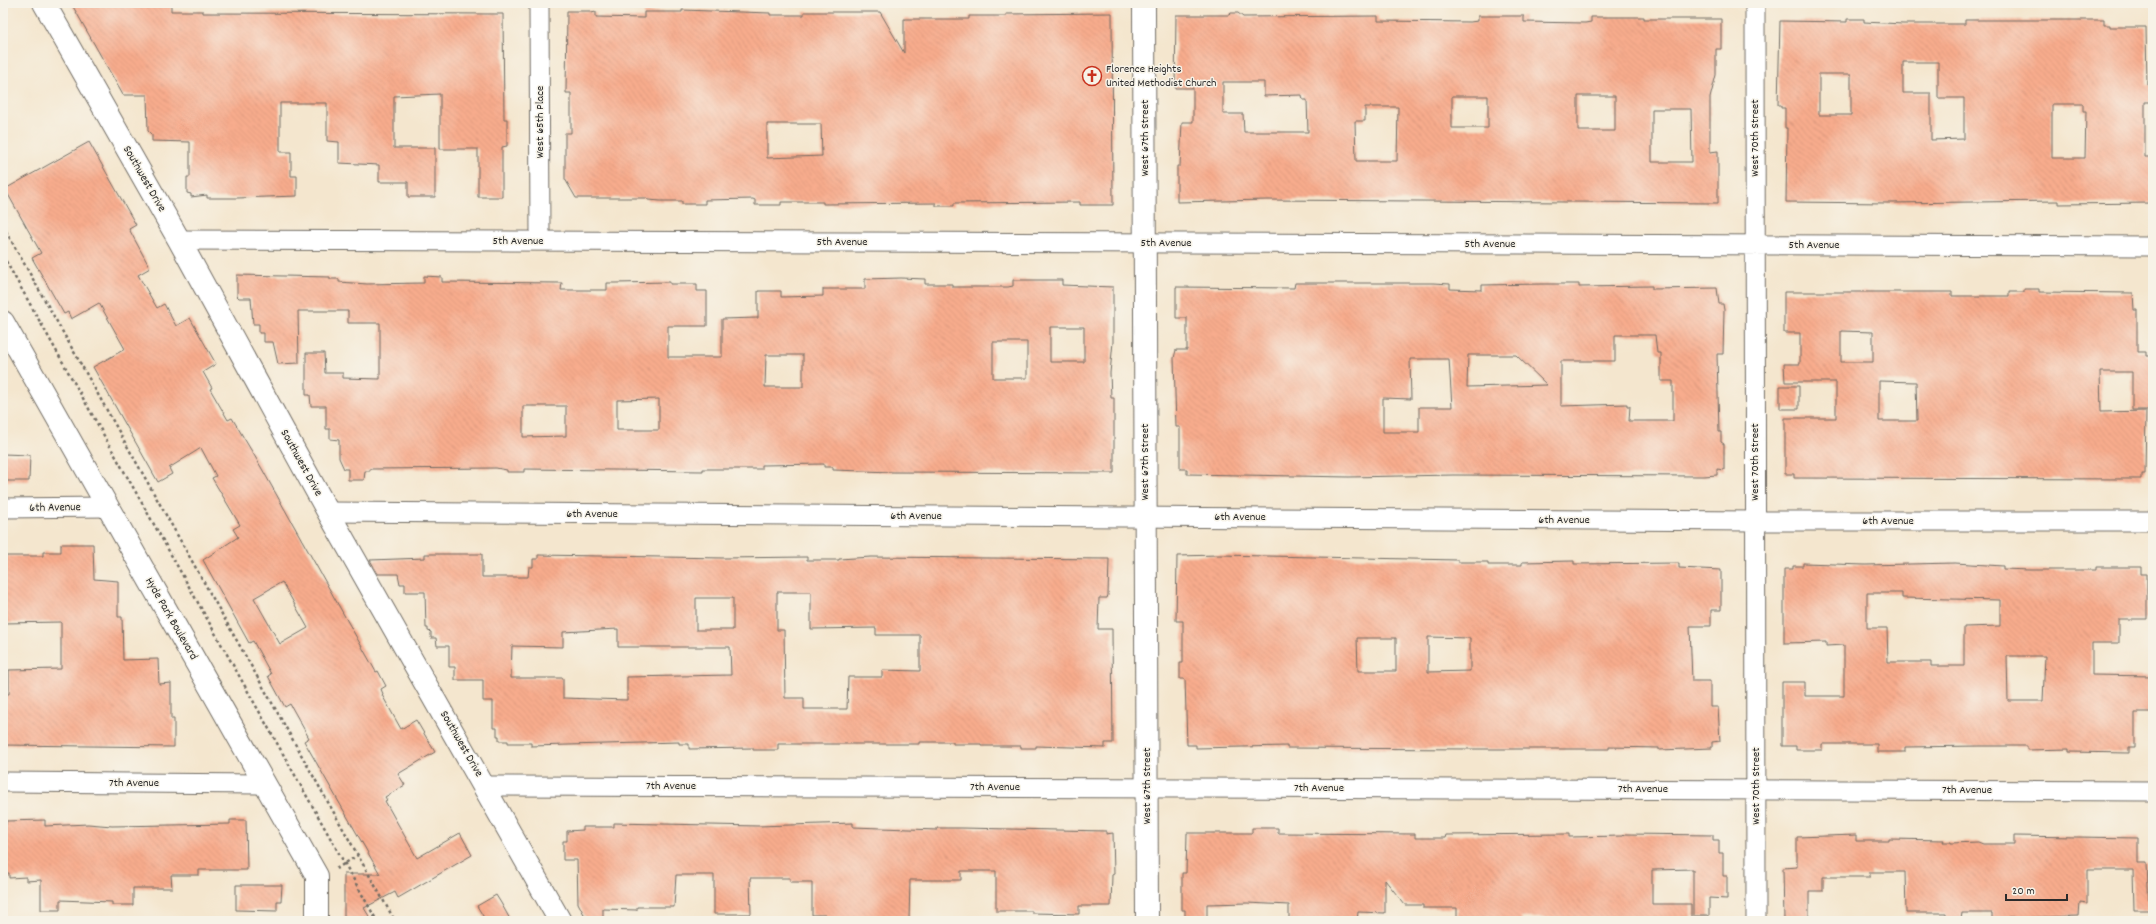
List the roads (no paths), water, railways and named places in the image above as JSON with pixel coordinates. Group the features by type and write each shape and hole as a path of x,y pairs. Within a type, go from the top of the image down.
{"street":[{"name":"Southwest Drive","path":"44,3 179,240 328,512 485,786 560,921"},
{"name":"West 65th Place","path":"539,3 540,241"},
{"name":"West 67th Street","path":"1144,3 1147,921"},
{"name":"West 70th Street","path":"1755,3 1754,521 1756,921"},
{"name":"5th Avenue","path":"179,240 2153,246"},
{"name":"Hyde Park Boulevard","path":"3,322 317,876 317,921"},
{"name":"6th Avenue","path":"3,508 107,507"},
{"name":"6th Avenue","path":"328,512 1754,521 2153,521"},
{"name":"7th Avenue","path":"3,782 265,784"},
{"name":"7th Avenue","path":"485,786 2153,791"}],"place":[{"name":"Florence Heights United Methodist Church","path":"1092,76"}]}
